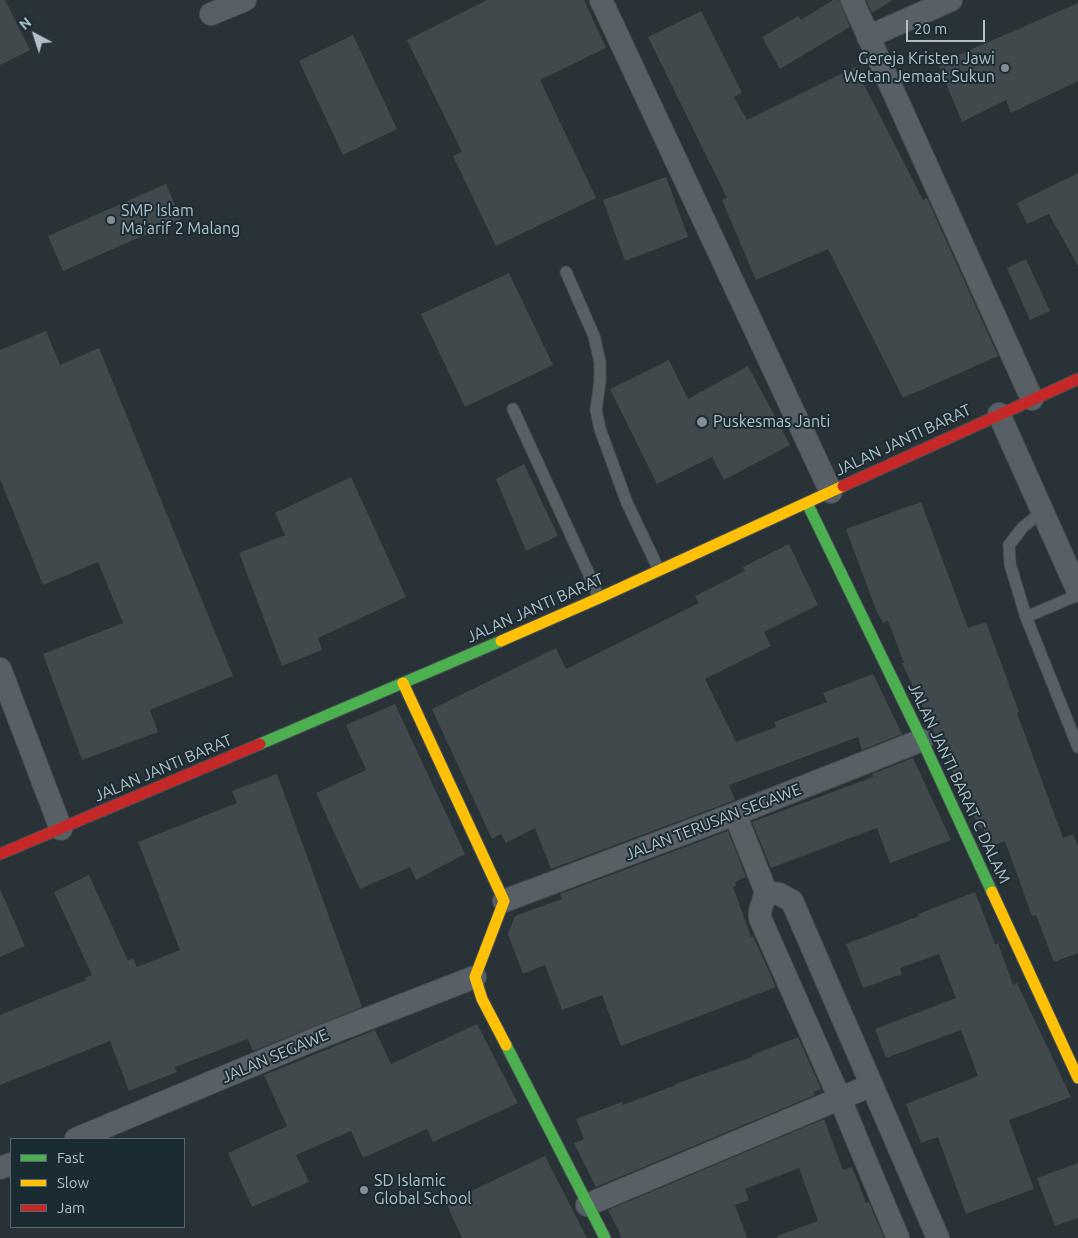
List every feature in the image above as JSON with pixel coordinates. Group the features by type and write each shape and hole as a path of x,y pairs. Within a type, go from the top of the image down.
{"street":[{"path":"211,14 244,0"},
{"path":"601,0 830,492"},
{"path":"852,0 1032,399"},
{"path":"868,38 950,0"},
{"name":"JALAN JANTI BARAT","path":"0,854 598,598 1078,379"},
{"path":"999,414 1078,591"},
{"name":"JALAN JANTI BARAT C DALAM","path":"806,503 922,740 1078,1078"},
{"path":"0,669 61,829"},
{"path":"403,683 504,901 475,977 482,999 604,1238"},
{"name":"JALAN TERUSAN SEGAWE","path":"504,901 735,814 922,740"},
{"path":"735,814 766,892 760,911 760,918 840,1099 898,1238"},
{"path":"766,892 779,894 792,901 938,1238"},
{"name":"JALAN SEGAWE","path":"78,1138 306,1042 475,977"},
{"path":"588,1205 872,1085"}],"lane":[{"path":"566,272 594,336 600,362 600,382 596,410 600,429 627,503 659,570"},
{"path":"513,409 588,572 598,598"},
{"path":"1044,514 1037,516 1023,527 1009,545 1010,564 1026,617 1078,747"},
{"path":"1026,617 1078,595"}],"building":[{"path":"0,0 5,0 30,50 0,65"},
{"path":"487,0 584,0 606,48 540,80 596,198 496,246 453,156 462,152 407,40"},
{"path":"833,0 839,0 850,27 780,69 762,37 798,16 801,20"},
{"path":"866,0 893,0 872,13"},
{"name":"Gereja Kristen Jawi Wetan Jemaat Sukun","path":"1078,3 1078,81 1011,113 1006,100 962,122 938,64"},
{"path":"701,11 742,93 734,97 747,120 855,67 923,200 927,198 998,356 903,398 828,249 756,280 722,200 727,198 648,37"},
{"path":"353,35 397,129 343,155 299,61"},
{"path":"1078,173 1078,266 1049,214 1027,224 1017,203"},
{"path":"666,177 688,237 625,261 603,200"},
{"path":"166,184 181,219 63,271 48,236"},
{"path":"1026,259 1050,311 1030,320 1007,268"},
{"path":"509,273 553,365 465,407 421,314"},
{"path":"46,331 60,365 99,348 233,676 150,710 158,732 82,760 43,654 123,623 98,562 43,585 0,479 0,350"},
{"name":"Puskesmas Janti","path":"669,360 688,399 748,366 790,445 724,480 712,457 657,484 610,389"},
{"path":"524,464 558,536 526,551 496,479"},
{"path":"351,477 406,597 318,638 322,650 282,666 239,553 285,535 275,513"},
{"path":"921,502 968,628 986,622 1063,838 1073,834 1078,846 1078,953 1054,962 1036,915 1032,916 1005,841 990,847 983,828 980,829 902,663 904,663 888,621 883,623 876,610 846,529"},
{"path":"789,544 818,605 764,632 771,646 705,679 736,742 776,727 774,722 827,702 823,693 873,674 902,734 862,750 858,737 729,785 735,800 551,869 535,828 506,843 501,834 492,839 432,709 556,648 566,669 699,603 695,596 745,571 743,567"},
{"path":"395,704 465,854 416,880 410,867 360,889 316,793 366,770 346,725"},
{"path":"913,758 951,840 890,863 877,828 771,868 752,822 873,777 872,774"},
{"path":"277,774 362,1007 253,1051 248,1039 175,1067 177,1072 129,1091 110,1041 0,1085 0,1015 86,980 85,978 92,975 54,892 89,875 128,961 133,958 137,967 180,950 138,842 237,803 232,791"},
{"path":"728,831 746,877 735,882 736,886 733,887 751,937 753,936 776,987 621,1046 602,995 562,1010 545,965 523,974 508,934 515,916 562,899 560,894"},
{"path":"0,889 25,946 0,957"},
{"path":"975,892 995,944 998,943 1013,985 1017,983 1071,1097 1009,1120 1034,1189 966,1214 938,1137 921,1143 906,1104 978,1076 961,1030 886,1058 875,1029 956,998 939,954 900,968 902,974 863,988 846,944"},
{"path":"477,1024 518,1103 433,1142 427,1129 363,1158 351,1131 296,1155 309,1182 252,1207 228,1153 287,1126 264,1075 375,1030 391,1064"},
{"path":"798,1037 821,1089 814,1092 815,1095 596,1187 574,1143 584,1139 576,1119 622,1102 623,1105 675,1084 752,1057 752,1055"},
{"path":"824,1119 843,1170 852,1167 866,1203 869,1202 884,1238 778,1238 777,1236 818,1221 799,1168 745,1189 749,1200 735,1205 747,1238 621,1238 608,1210"},
{"path":"545,1156 587,1238 462,1238 446,1203"},
{"path":"1078,1163 1078,1218 1055,1226 1037,1178"}],"traffic: fast":[{"path":"807,503 922,740 992,892"},
{"path":"260,744 501,641"},
{"path":"506,1045 605,1238"}],"traffic: slow":[{"path":"501,641 843,486"},
{"path":"403,683 504,901 475,977 482,999 506,1045"},
{"path":"992,892 1078,1078"}],"traffic: jam":[{"path":"843,486 1078,379"},
{"path":"0,854 260,744"}],"place":[{"name":"Gereja Kristen Jawi Wetan Jemaat Sukun","path":"1005,68"},
{"name":"SMP Islam Ma'arif 2 Malang","path":"111,220"},
{"name":"Puskesmas Janti","path":"702,422"},
{"name":"SD Islamic Global School","path":"364,1190"}]}
